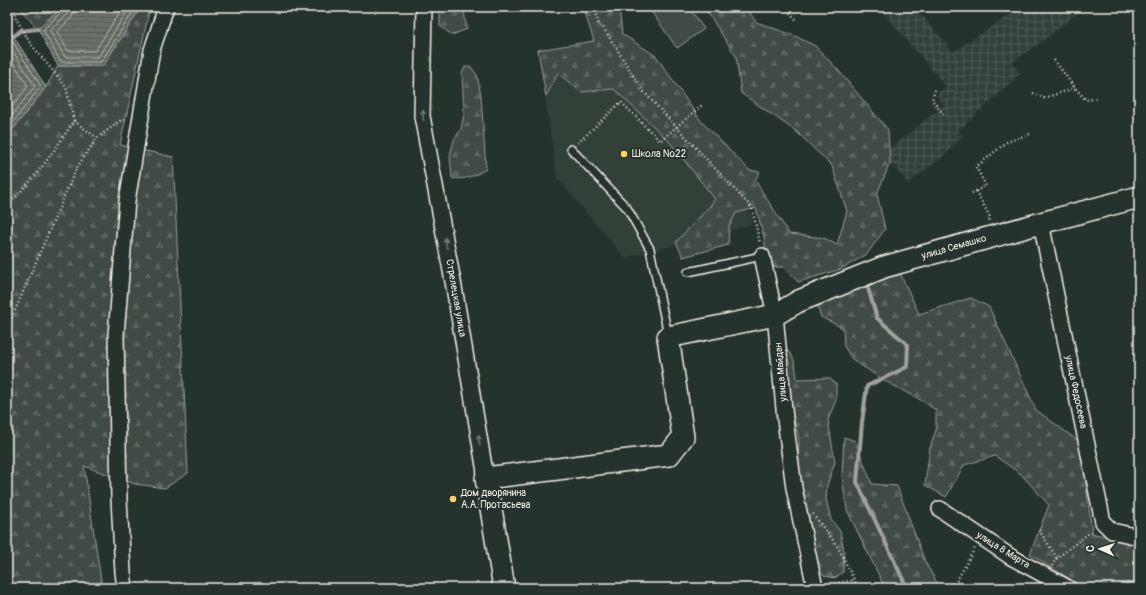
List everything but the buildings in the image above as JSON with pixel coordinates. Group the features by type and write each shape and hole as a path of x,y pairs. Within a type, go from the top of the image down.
{"street":[{"path":"125,588 119,499 116,335 127,200 152,50 166,7"},
{"name":"Стрелецкая улица","path":"424,7 422,116 454,287 504,588"},
{"name":"улица Семашко","path":"668,337 776,315 799,301 884,267 1041,223 1139,198"},
{"name":"улица Федосеева","path":"1041,223 1103,522 1112,531 1139,537"},
{"name":"улица Майдан","path":"762,256 776,315 785,419 794,488 815,588"},
{"path":"486,478 669,455 683,437 668,337"},
{"name":"улица 8 Марта","path":"940,509 1011,557 1068,588"}],"lane":[{"path":"571,149 627,208 645,237 650,249 668,337"},
{"path":"688,272 762,256"}],"path":[{"path":"14,7 16,18 30,43 66,87 74,121 97,138"},
{"path":"595,7 599,26 603,27 643,91 752,208 762,256"},
{"path":"784,7 798,21"},
{"path":"7,18 16,18"},
{"path":"1054,60 1086,100 1098,98"},
{"path":"1033,93 1044,98 1075,88"},
{"path":"935,90 932,100 945,116"},
{"path":"571,149 621,102 660,140 702,105"},
{"path":"7,329 76,170 97,138 120,122 141,115"},
{"path":"7,205 48,160 74,121"},
{"path":"972,193 986,186 976,167 1008,142 1030,134"},
{"path":"976,191 990,216 988,226"},
{"path":"812,512 838,547 858,588"},
{"path":"1039,530 1057,558 1089,533"},
{"path":"953,588 981,537"},
{"path":"815,588 854,580"}],"shaded area":[{"path":"878,7 915,7 953,52 1022,7 1085,7 1044,40 1011,63 1021,73 958,131 963,136 945,155 908,183 890,163 889,150 944,105 936,95 946,86"},
{"name":"Школа №22","path":"607,39 671,131 753,216 750,225 625,258 557,178 538,50"}],"green space":[{"path":"23,7 61,7 38,29 22,11"},
{"path":"141,7 150,7 120,145 173,157 188,473 165,488 135,484 84,466 102,588 7,588 7,437 13,432 13,426 7,423 7,137 46,87 58,66 103,66"},
{"path":"440,7 463,7 467,29 452,35 440,26"},
{"path":"583,7 619,7 622,34 656,56 701,121 749,170 760,172 755,180 789,234 824,238 837,245 847,211 832,166 797,132 741,93 736,56 704,7 746,7 756,22 795,36 815,46 838,70 888,130 890,163 877,194 885,229 867,254 841,269 798,282 785,267 768,267 764,237 756,208 736,213 729,227 728,245 683,257 676,242 715,199 668,140 614,89 581,92 558,73 546,96 538,50 594,41"},
{"path":"648,7 689,7 704,29 677,48"},
{"path":"465,67 471,67 477,75 481,96 486,169 470,177 456,179 452,178 450,156 454,140 461,129 464,114 462,73"},
{"path":"900,273 919,314 971,298 989,307 1036,410 1081,443 1092,533 1139,544 1139,588 1084,588 1030,554 1049,505 1021,474 995,456 964,465 946,497 925,485 930,448 936,430 936,410 914,396 883,380 852,359 844,346 843,328 821,317 816,302"},
{"path":"784,349 791,354 793,358 797,379 829,378 836,384 836,400 828,420 835,462 827,485 826,499 831,520 840,531 844,551 843,572 835,578 824,576 818,568 804,494 797,474 799,439 784,382"},
{"path":"844,437 855,441 872,484 897,486 925,562 940,588 885,588 847,510 842,476"}],"water":[{"path":"61,7 141,7 103,66 58,66 38,29"},
{"path":"7,26 46,87 7,137"}],"waterway":[{"path":"14,36 20,31 38,29"},
{"path":"868,288 877,318 908,345 907,367 867,386 862,422 857,482 907,588"}],"place":[{"name":"Школа №22","path":"624,154"},
{"name":"Дом дворянина А.А. Протасьева","path":"453,499"}]}
